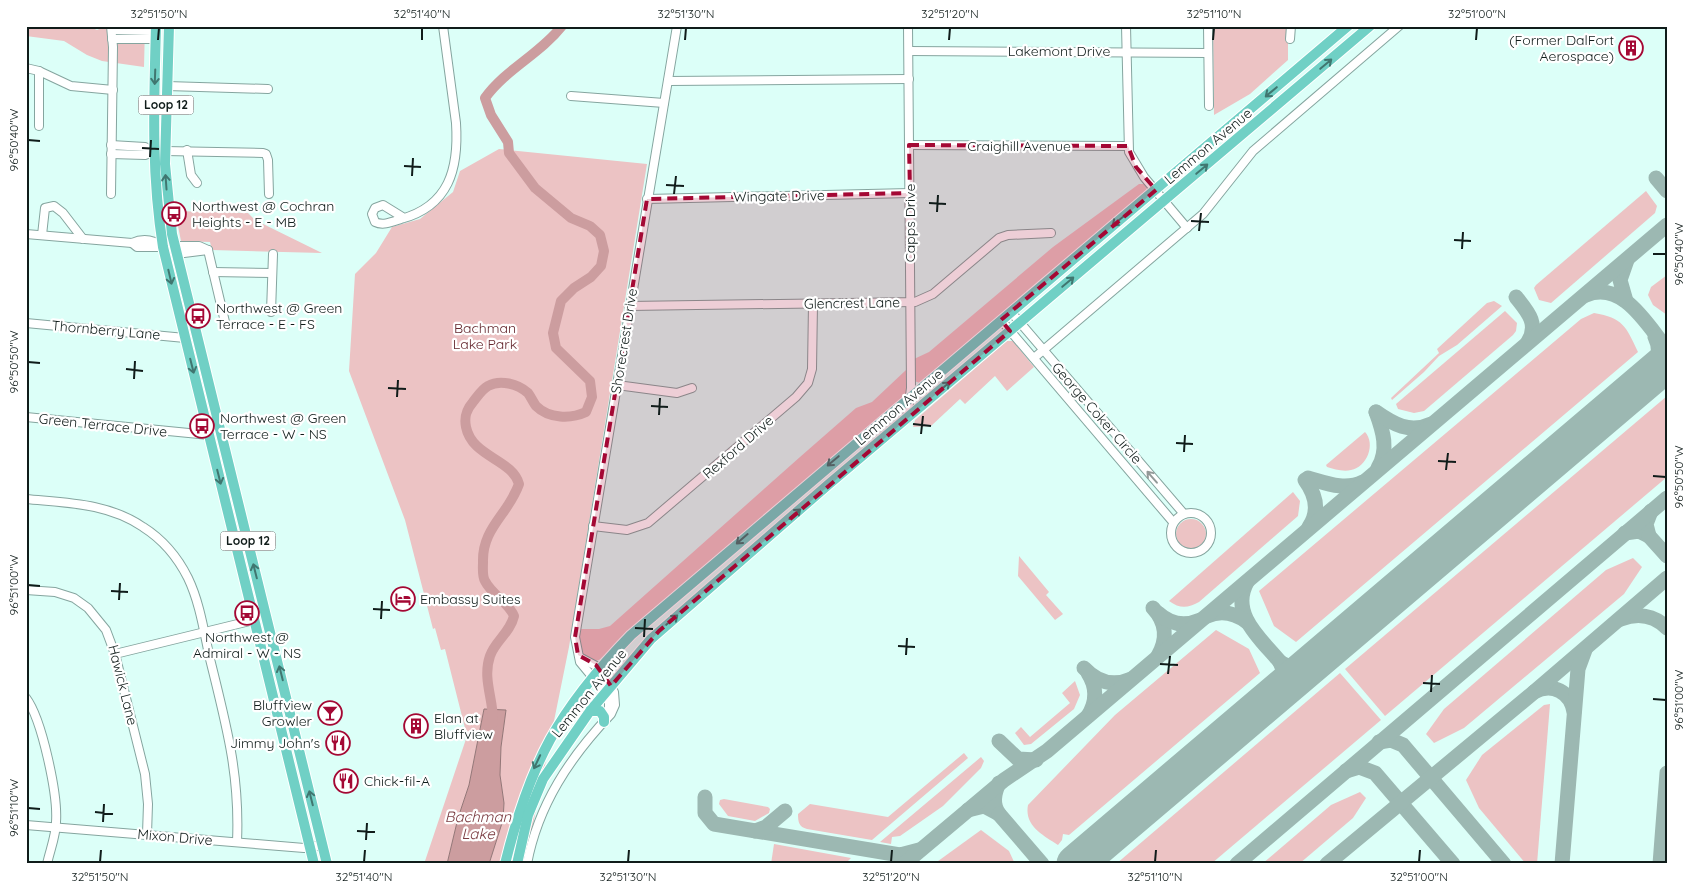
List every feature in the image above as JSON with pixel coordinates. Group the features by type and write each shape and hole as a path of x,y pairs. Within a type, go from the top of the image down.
{"main road":[{"name":"Lemmon Avenue","path":"505,864 516,818 534,770 559,721 594,673 630,635 1348,26"},
{"name":"Lemmon Avenue","path":"517,864 526,823 537,789 558,754 590,711 659,630 1370,26"},
{"path":"156,31 168,31"},
{"name":"Loop 12","path":"156,31 153,152 156,196 163,247 314,864"},
{"name":"Loop 12","path":"168,31 165,151 167,196 175,246 327,864"},
{"path":"153,152 165,151"},
{"path":"163,247 175,246"},
{"path":"185,338 197,335"},
{"path":"209,435 221,434"},
{"path":"819,473 829,484"},
{"path":"238,554 250,552"},
{"path":"246,587 252,590 260,614 267,619"},
{"path":"590,711 600,711 604,717 604,722"},
{"path":"280,724 292,721"}],"street":[{"path":"404,218 418,214 443,192 452,175 457,138 443,26"},
{"name":"Shorecrest Drive","path":"527,864 538,820 550,794 566,768 612,714 615,705 616,698 594,673 594,665 578,655 575,637 676,26"},
{"name":"Capps Drive","path":"907,419 910,398 908,26"},
{"path":"1126,26 1128,146 1136,167 1187,228"},
{"path":"1208,26 1209,106"},
{"path":"1290,39 1291,26"},
{"path":"1034,358 1187,228 1215,200 1253,151 1399,26"},
{"path":"111,194 112,28 156,31"},
{"path":"112,38 149,39 156,31"},
{"name":"Lakemont Drive","path":"908,51 1208,53"},
{"path":"26,68 40,70 71,86 113,90"},
{"path":"39,126 40,70"},
{"path":"668,81 909,79"},
{"path":"167,86 268,89"},
{"path":"571,96 664,103"},
{"path":"110,145 145,147 153,152"},
{"name":"Craighill Avenue","path":"910,146 1128,146"},
{"path":"187,150 190,175 197,183"},
{"path":"165,151 258,152 266,154 269,194"},
{"path":"110,154 145,155 153,152"},
{"name":"Wingate Drive","path":"647,199 910,194"},
{"path":"42,235 45,208 54,206 63,213 83,238"},
{"name":"Glencrest Lane","path":"629,306 920,301 933,294 999,238 1008,235 1051,233"},
{"path":"26,234 132,243 138,240 156,242 163,247"},
{"path":"175,246 208,250 225,322"},
{"path":"271,312 273,254"},
{"path":"213,272 272,273"},
{"name":"Rexford Drive","path":"593,526 627,530 648,523 796,397 808,382 812,369 813,304"},
{"name":"George Coker Circle","path":"1011,312 1184,514"},
{"name":"George Coker Circle","path":"1001,320 1173,522"},
{"name":"Thornberry Lane","path":"26,323 185,338"},
{"path":"617,385 677,394 692,388"},
{"name":"Green Terrace Drive","path":"26,417 209,435"},
{"path":"1096,432 1106,424"},
{"path":"1120,459 1129,451"},
{"path":"1155,500 1165,491"},
{"path":"26,499 104,508 145,528 168,548 188,578 204,632 235,764 239,809 237,842"},
{"path":"1197,513 1208,521 1211,535 1203,549 1191,553 1179,549 1172,538 1173,522 1184,514 1197,513"},
{"name":"Hawick Lane","path":"26,590 55,592 74,598 88,608 106,630 116,654 145,774 148,804 147,834"},
{"path":"116,654 254,620"},
{"path":"26,698 36,717 57,808 56,828 46,864"},
{"name":"Mixon Drive","path":"26,826 310,847 323,845"}],"highlighted area":[{"path":"909,145 1128,146 1136,167 1156,190 1001,320 1010,331 659,631 611,686 596,665 578,655 575,637 647,199 910,193"}],"green space":[{"path":"26,26 88,26 97,30 106,26 145,26 144,67 102,61 87,55 64,41 26,36"},
{"path":"1213,26 1288,26 1288,60 1250,94 1214,115"},
{"name":"Bachman Lake Park","path":"499,149 647,164 569,647 525,864 489,864 503,820 504,803 500,775 501,747 506,710 484,709 469,785 458,818 447,864 424,864 467,736 445,649 441,650 435,628 433,629 405,520 349,371 355,274 376,253 392,227 420,219 453,192 460,171"},
{"path":"1139,184 1145,184 1147,188 1144,194 920,383 914,381 914,359 929,352 1053,247"},
{"path":"1646,191 1657,206 1655,213 1551,303 1539,300 1534,288 1536,285"},
{"path":"175,211 248,213 255,220 322,253 212,250 210,242 181,241"},
{"path":"1667,275 1667,315 1653,305 1648,295 1651,287"},
{"path":"1494,301 1502,306 1457,345 1439,356 1392,400 1391,398 1439,353 1437,349 1487,303"},
{"path":"1505,311 1517,323 1516,331 1513,335 1424,411 1414,413 1398,409 1396,404"},
{"path":"1594,313 1618,321 1630,336 1638,352 1296,642 1274,626 1259,591 1581,319"},
{"path":"1007,341 1013,341 1034,367 1007,391 995,376 965,404 960,399 931,426 913,427 915,420"},
{"path":"906,370 906,394 904,397 658,607 599,660 595,661 582,656 578,634 581,629 599,629 610,626 856,408 872,402"},
{"path":"1667,396 1667,477 1385,716 1345,669"},
{"path":"1365,432 1370,443 1370,449 1365,460 1357,468 1348,471 1327,467 1326,465"},
{"path":"1293,492 1300,501 1298,516 1199,602 1184,607 1169,601"},
{"path":"1191,519 1202,523 1206,534 1202,545 1191,549 1180,545 1176,534 1180,523"},
{"path":"1019,556 1049,592 1046,595 1063,614 1055,620 1018,576"},
{"path":"1633,558 1642,567 1624,594 1464,728 1434,743 1426,734 1444,709 1606,570"},
{"path":"1216,630 1249,649 1260,673 1069,835 1063,834 1062,840 1058,845 1036,829 1029,819 1028,805 1115,715"},
{"path":"1340,673 1381,720 1211,864 1116,864"},
{"path":"1075,681 1080,695 1074,709 1031,744 1024,745 1015,733 1021,727 1030,737 1070,703 1062,693"},
{"path":"1550,704 1537,864 1526,864 1479,808 1466,780 1482,755 1544,705"},
{"path":"964,753 968,758 872,840 807,829 799,824 798,814 810,804 888,817"},
{"path":"981,757 984,761 981,768 943,806 900,836 892,837 891,844 880,842"},
{"path":"1360,792 1366,798 1353,818 1299,864 1262,864 1331,805"},
{"path":"724,799 768,807 770,809 769,813 755,821 728,816 719,804 720,800"},
{"path":"981,830 1009,851 1015,864 934,864"},
{"path":"774,844 851,858 845,864 771,864"}],"water":[{"name":"Bachman Lake","path":"484,709 506,710 501,747 500,775 504,803 503,820 489,864 447,864 458,818 469,785"}],"waterway":[{"path":"493,723 487,673 488,665 492,651 509,627 514,616 512,611 492,591 484,579 484,550 491,531 509,504 519,484 509,469 476,445 466,427 465,417 480,393 488,386 498,383 514,385 524,390 536,406 547,413 567,417 586,412 592,397 590,381 556,348 553,333 561,301 574,288 591,277 601,266 604,251 600,235 590,226 571,218 535,188 509,153 508,142 491,115 485,98 503,78 544,45 562,26"}],"taxiway":[{"path":"1656,178 1667,191"},
{"path":"904,864 1004,780 1047,751 1667,225"},
{"path":"1626,301 1620,280 1627,260"},
{"path":"1586,295 1599,292 1623,299 1642,317 1667,349"},
{"path":"1516,297 1531,318 1532,329 1528,342"},
{"path":"1622,398 1644,379 1655,364 1658,356 1655,337"},
{"path":"1376,412 1384,440 1383,454 1378,468"},
{"path":"1376,412 1395,424 1409,428 1423,427 1431,424"},
{"path":"1308,478 1342,486 1356,485 1363,482"},
{"path":"1305,480 1312,491 1315,503 1315,515 1309,527"},
{"path":"1237,864 1667,498"},
{"path":"1625,533 1639,531 1649,536 1646,524 1651,511"},
{"path":"1649,536 1667,556"},
{"path":"1327,864 1533,693 1667,578"},
{"path":"1247,582 1242,605 1245,616 1250,626 1280,662"},
{"path":"1153,608 1161,619 1164,631 1163,643 1158,656"},
{"path":"1158,613 1167,620 1183,624 1200,620"},
{"path":"1207,616 1217,613 1228,613 1238,616 1247,622"},
{"path":"1621,619 1645,616 1657,620 1667,628"},
{"path":"1256,710 1282,686 1284,672 1280,662 1297,667 1312,663 1338,640"},
{"path":"1562,864 1578,669 1585,650"},
{"path":"1084,668 1094,677 1106,682 1118,683 1131,679"},
{"path":"1088,673 1095,694 1088,716"},
{"path":"1534,692 1547,688 1560,691 1569,699 1574,712"},
{"path":"1379,742 1391,740 1403,745 1504,864"},
{"path":"999,741 1018,759 1036,760"},
{"path":"1346,771 1359,767 1375,773 1453,864"},
{"path":"1660,864 1667,773"},
{"path":"968,810 984,806 999,814 994,799 999,783"},
{"path":"705,797 705,813 714,824 900,855 919,850"},
{"path":"755,831 766,827 785,811"},
{"path":"999,814 1042,864"},
{"path":"1073,864 1099,841"}],"runway":[{"path":"1076,864 1667,362"}],"place":[{"name":"(Former DalFort Aerospace)","path":"1631,48"},
{"name":"Northwest @ Cochran Heights - E - MB","path":"174,214"},
{"name":"Northwest @ Green Terrace - E - FS","path":"198,316"},
{"name":"Northwest @ Green Terrace - W - NS","path":"202,426"},
{"name":"Embassy Suites","path":"403,599"},
{"name":"Northwest @ Admiral - W - NS","path":"247,613"},
{"name":"Bluffview Growler","path":"330,713"},
{"name":"Elan at Bluffview","path":"416,726"},
{"name":"Jimmy John's","path":"338,743"},
{"name":"Chick-fil-A","path":"346,781"}]}
